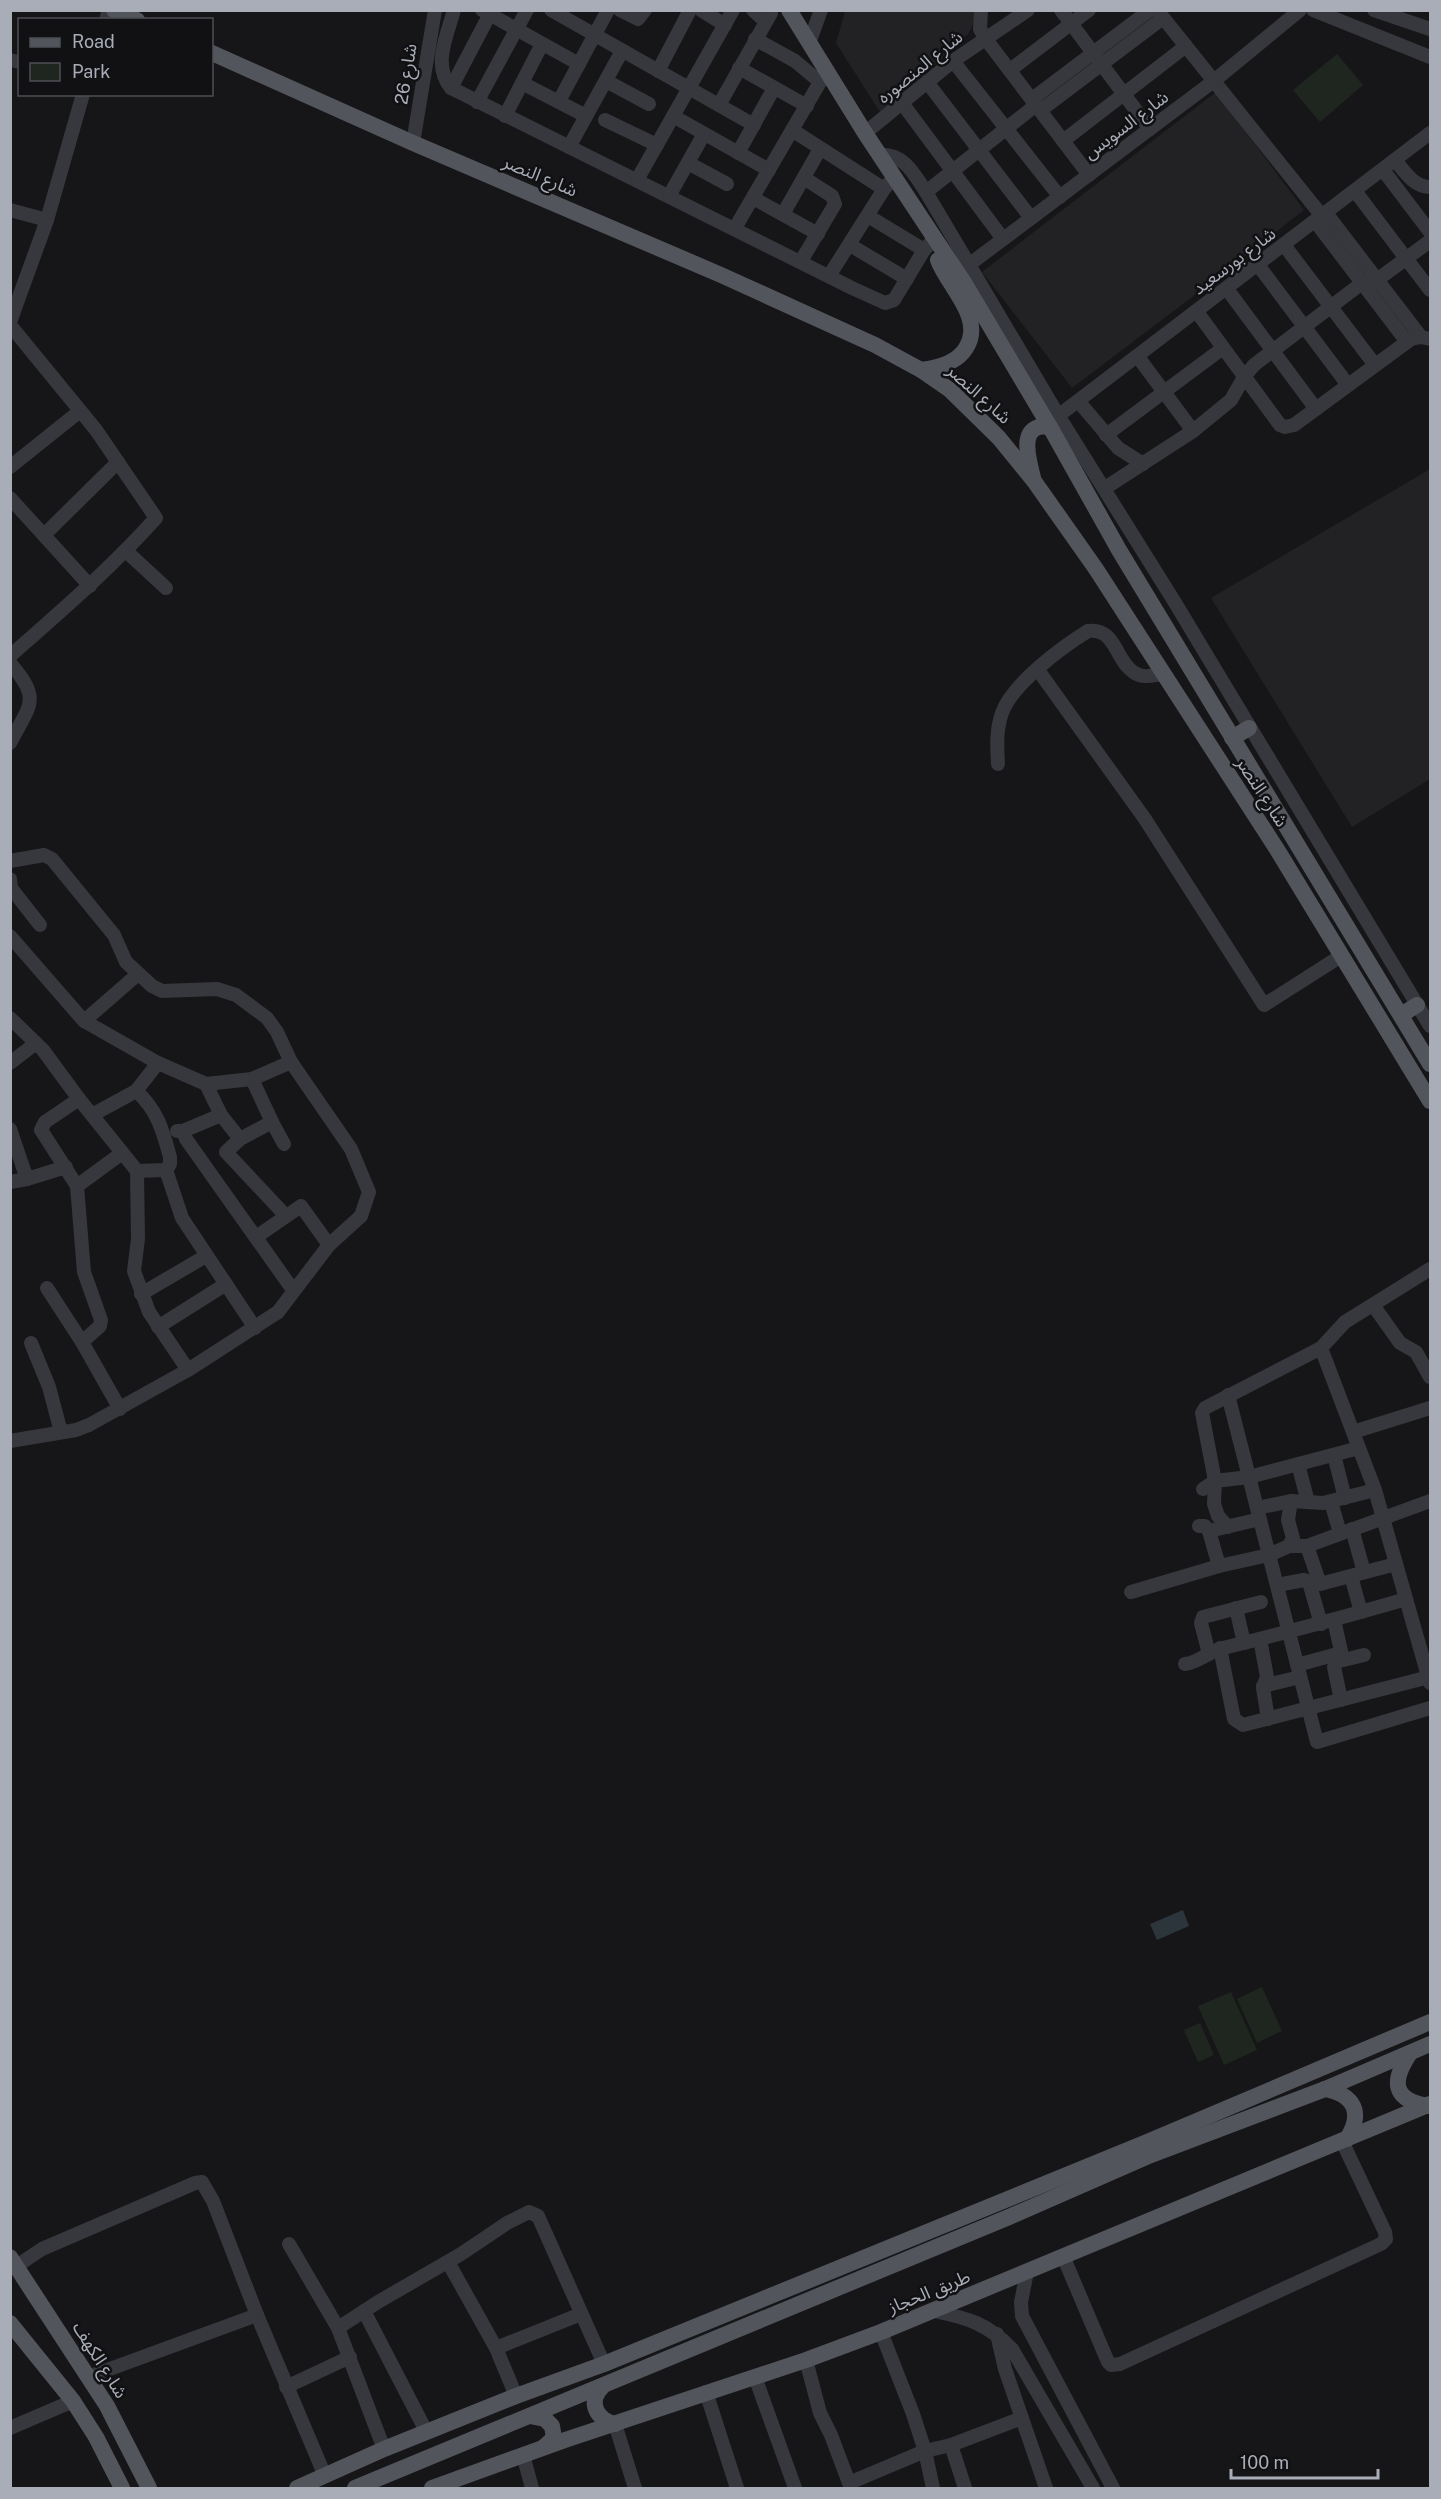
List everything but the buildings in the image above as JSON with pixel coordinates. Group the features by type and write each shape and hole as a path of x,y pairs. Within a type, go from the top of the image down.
{"main road":[{"path":"114,10 132,18"},
{"name":"شارع النصر","path":"789,10 809,43 824,77 879,154 889,183 930,244 972,295 1054,422 1119,550 1431,1064"},
{"name":"شارع النصر","path":"213,52 413,143 721,275 875,345 921,370 950,390 972,409 1034,481 1096,569 1283,859 1431,1101"},
{"path":"921,370 939,367 956,359 963,353 971,337 970,320 930,244"},
{"path":"1034,481 1026,446 1028,437 1037,428 1054,422"},
{"path":"1232,738 1249,728"},
{"path":"1401,1015 1417,1005"},
{"path":"297,2488 384,2449 516,2396 604,2364 1144,2143 1431,2022"},
{"path":"355,2488 602,2387 770,2314 1009,2217 1151,2155 1325,2089 1431,2044"},
{"path":"1410,2053 1401,2066 1397,2080 1400,2093 1406,2100 1429,2105"},
{"path":"1325,2089 1347,2097 1356,2112 1355,2125 1345,2140"},
{"name":"طريق الحجاز","path":"443,2487 543,2448 806,2360 881,2332 1429,2105"},
{"name":"شارع الكهف","path":"13,2263 107,2406 149,2488"},
{"path":"770,2314 782,2291"},
{"path":"13,2330 73,2401 96,2436 122,2488"},
{"path":"602,2387 595,2397 596,2412 601,2419 615,2424"},
{"path":"530,2416 545,2419 554,2430 554,2438 543,2448"}],"street":[{"name":"شارع 26","path":"413,143 435,10"},
{"path":"454,10 440,69 444,80 451,88 885,303 894,300 930,244 868,216"},
{"path":"477,102 527,10"},
{"path":"550,10 754,125"},
{"path":"559,101 608,10"},
{"path":"620,10 638,19 645,10"},
{"path":"658,71 690,10"},
{"path":"701,10 725,25"},
{"path":"637,180 733,10"},
{"path":"719,105 768,17 753,10"},
{"path":"809,43 821,10"},
{"path":"981,10 980,29 985,38 1089,175"},
{"name":"شارع المنصوره","path":"865,133 953,61 1028,10"},
{"path":"1061,10 1150,129"},
{"path":"1010,70 1089,10"},
{"path":"1097,58 1150,10"},
{"name":"شارع السويس","path":"970,264 1215,81 1300,10"},
{"path":"1312,10 1431,57"},
{"path":"1374,10 1431,29"},
{"path":"451,88 488,12 579,64"},
{"path":"926,192 1097,58 1160,14 1321,217 1407,342"},
{"path":"735,228 824,77 755,39"},
{"path":"505,116 542,44"},
{"path":"1063,141 1186,46"},
{"path":"569,147 622,51"},
{"path":"953,61 1059,197"},
{"path":"739,69 807,105"},
{"path":"606,81 649,104"},
{"path":"927,82 1031,218"},
{"path":"522,83 586,116"},
{"path":"738,153 774,88"},
{"path":"10,656 90,586 156,518 80,411 10,323 47,220 82,96"},
{"path":"902,103 1003,239"},
{"path":"674,116 769,170"},
{"path":"605,120 657,146"},
{"path":"792,130 820,149 889,183 830,276"},
{"name":"شارع بورسعيد","path":"1054,422 1431,133"},
{"path":"669,196 704,134"},
{"path":"783,214 820,149"},
{"path":"879,154 892,155 903,160 926,192 970,264 1054,422 1105,488 1431,1026"},
{"path":"1395,160 1415,183 1422,187 1431,187"},
{"path":"688,162 728,184"},
{"path":"1383,170 1431,232"},
{"path":"801,261 834,207 834,200 829,194 804,178"},
{"path":"1355,191 1431,290"},
{"path":"753,198 818,234"},
{"path":"10,210 47,220"},
{"path":"1105,488 1193,430 1232,400 1244,377 1254,365 1331,307 1431,242"},
{"path":"850,245 907,279"},
{"path":"1284,245 1375,365"},
{"path":"1258,265 1348,385"},
{"path":"1368,283 1426,338"},
{"path":"1227,289 1316,409"},
{"path":"1197,312 1280,425 1285,428 1294,425 1407,342 1426,338"},
{"path":"1106,435 1223,348"},
{"path":"1138,357 1193,430"},
{"path":"1079,402 1123,453 1143,464"},
{"path":"10,467 80,411"},
{"path":"44,535 118,462"},
{"path":"10,498 90,586"},
{"path":"126,551 166,588"},
{"path":"998,764 997,735 1002,712 1019,687 1088,630 1105,633 1135,674 1146,676 1162,674"},
{"path":"10,663 24,679 31,696 30,705 10,743"},
{"path":"1038,670 1145,819 1264,1005 1341,956"},
{"path":"10,861 37,855 44,855 52,859 114,935 126,962 152,986 162,991 217,989 236,995 253,1006 272,1025 291,1062 351,1149 369,1192 361,1216 329,1245 278,1312 255,1328 120,1409 76,1430 10,1441"},
{"path":"10,879 11,888 40,925"},
{"path":"10,936 84,1021 158,1063 206,1084 252,1079 291,1062"},
{"path":"84,1021 138,974"},
{"path":"10,1018 36,1043 137,1171 138,1230 134,1271 141,1294 159,1327 188,1370"},
{"path":"10,1063 36,1043"},
{"path":"92,1115 136,1091 158,1063"},
{"path":"252,1079 284,1144"},
{"path":"206,1084 221,1115 240,1139"},
{"path":"136,1091 147,1101 163,1131 170,1156 170,1164 166,1170"},
{"path":"79,1099 42,1125 41,1130 77,1185 84,1272 101,1320 100,1326 82,1342"},
{"path":"163,1131 183,1131 221,1115"},
{"path":"272,1122 240,1139 226,1152 286,1216"},
{"path":"10,1129 27,1179"},
{"path":"183,1131 186,1139 293,1290"},
{"path":"77,1185 122,1153"},
{"path":"10,1182 66,1167"},
{"path":"137,1171 166,1170"},
{"path":"166,1170 182,1218 255,1328"},
{"path":"255,1237 301,1206 329,1245"},
{"path":"141,1294 206,1256"},
{"path":"1228,1527 1218,1516 1209,1485 1202,1413 1207,1406 1321,1348 1344,1322 1431,1269"},
{"path":"159,1327 226,1284"},
{"path":"47,1288 82,1342 120,1409"},
{"path":"1373,1305 1400,1343 1416,1352 1431,1377"},
{"path":"30,1343 49,1387 61,1432"},
{"path":"1261,1602 1202,1618 1233,1719 1243,1725 1430,1680 1375,1490 1321,1348"},
{"path":"1228,1395 1317,1742 1431,1708"},
{"path":"1353,1432 1431,1408"},
{"path":"1209,1485 1249,1477 1359,1448"},
{"path":"1334,1455 1345,1498"},
{"path":"1298,1464 1308,1502"},
{"path":"1219,1566 1204,1528 1228,1527 1291,1501 1331,1502 1375,1490"},
{"path":"1289,1546 1293,1538 1288,1520 1291,1501"},
{"path":"1131,1592 1219,1566 1269,1555 1289,1546 1307,1546 1431,1501"},
{"path":"1331,1502 1346,1531 1357,1574 1361,1612"},
{"path":"1307,1546 1315,1583 1338,1658 1334,1671 1341,1700"},
{"path":"1277,1585 1304,1580 1315,1583 1396,1564"},
{"path":"1185,1664 1202,1659 1214,1651 1289,1633 1406,1599"},
{"path":"1236,1608 1244,1643"},
{"path":"1260,1640 1267,1677 1263,1686 1269,1719"},
{"path":"1263,1686 1338,1658 1364,1655"},
{"path":"1063,2256 1108,2362 1111,2365 1120,2364 1381,2244 1386,2239 1385,2232 1345,2140"},
{"path":"13,2263 42,2248 195,2182 202,2182 213,2201 286,2387 325,2476"},
{"path":"338,2328 524,2213 538,2216 604,2364"},
{"path":"289,2244 338,2328 384,2449"},
{"path":"448,2262 496,2348 516,2396"},
{"path":"1026,2272 1021,2302 1022,2316 1113,2488"},
{"path":"934,2310 979,2323 998,2334 1012,2349 1093,2488"},
{"path":"364,2311 426,2432"},
{"path":"496,2348 581,2314"},
{"path":"88,2377 257,2315"},
{"path":"881,2332 925,2451 933,2488"},
{"path":"998,2334 1005,2369 1046,2488"},
{"path":"286,2387 350,2357"},
{"path":"806,2360 820,2414 831,2435 845,2487 925,2451 951,2445 1022,2418"},
{"path":"755,2377 795,2488"},
{"path":"706,2392 737,2488"},
{"path":"10,2428 73,2401"},
{"path":"615,2424 636,2488"},
{"path":"951,2445 965,2488"},
{"path":"523,2456 532,2488"}],"shaded area":[{"path":"845,11 980,11 969,33 882,115 836,43"},
{"path":"1216,92 1304,210 1072,388 982,272"},
{"path":"1430,469 1430,779 1352,827 1211,598"},
{"path":"1183,1910 1189,1926 1157,1940 1150,1924"}],"green space":[{"path":"1337,54 1363,85 1320,122 1293,90"},
{"path":"1262,1987 1282,2031 1257,2043 1237,1999"},
{"path":"1231,1992 1257,2050 1224,2065 1198,2006"},
{"path":"1200,2023 1214,2055 1198,2062 1184,2030"}]}
